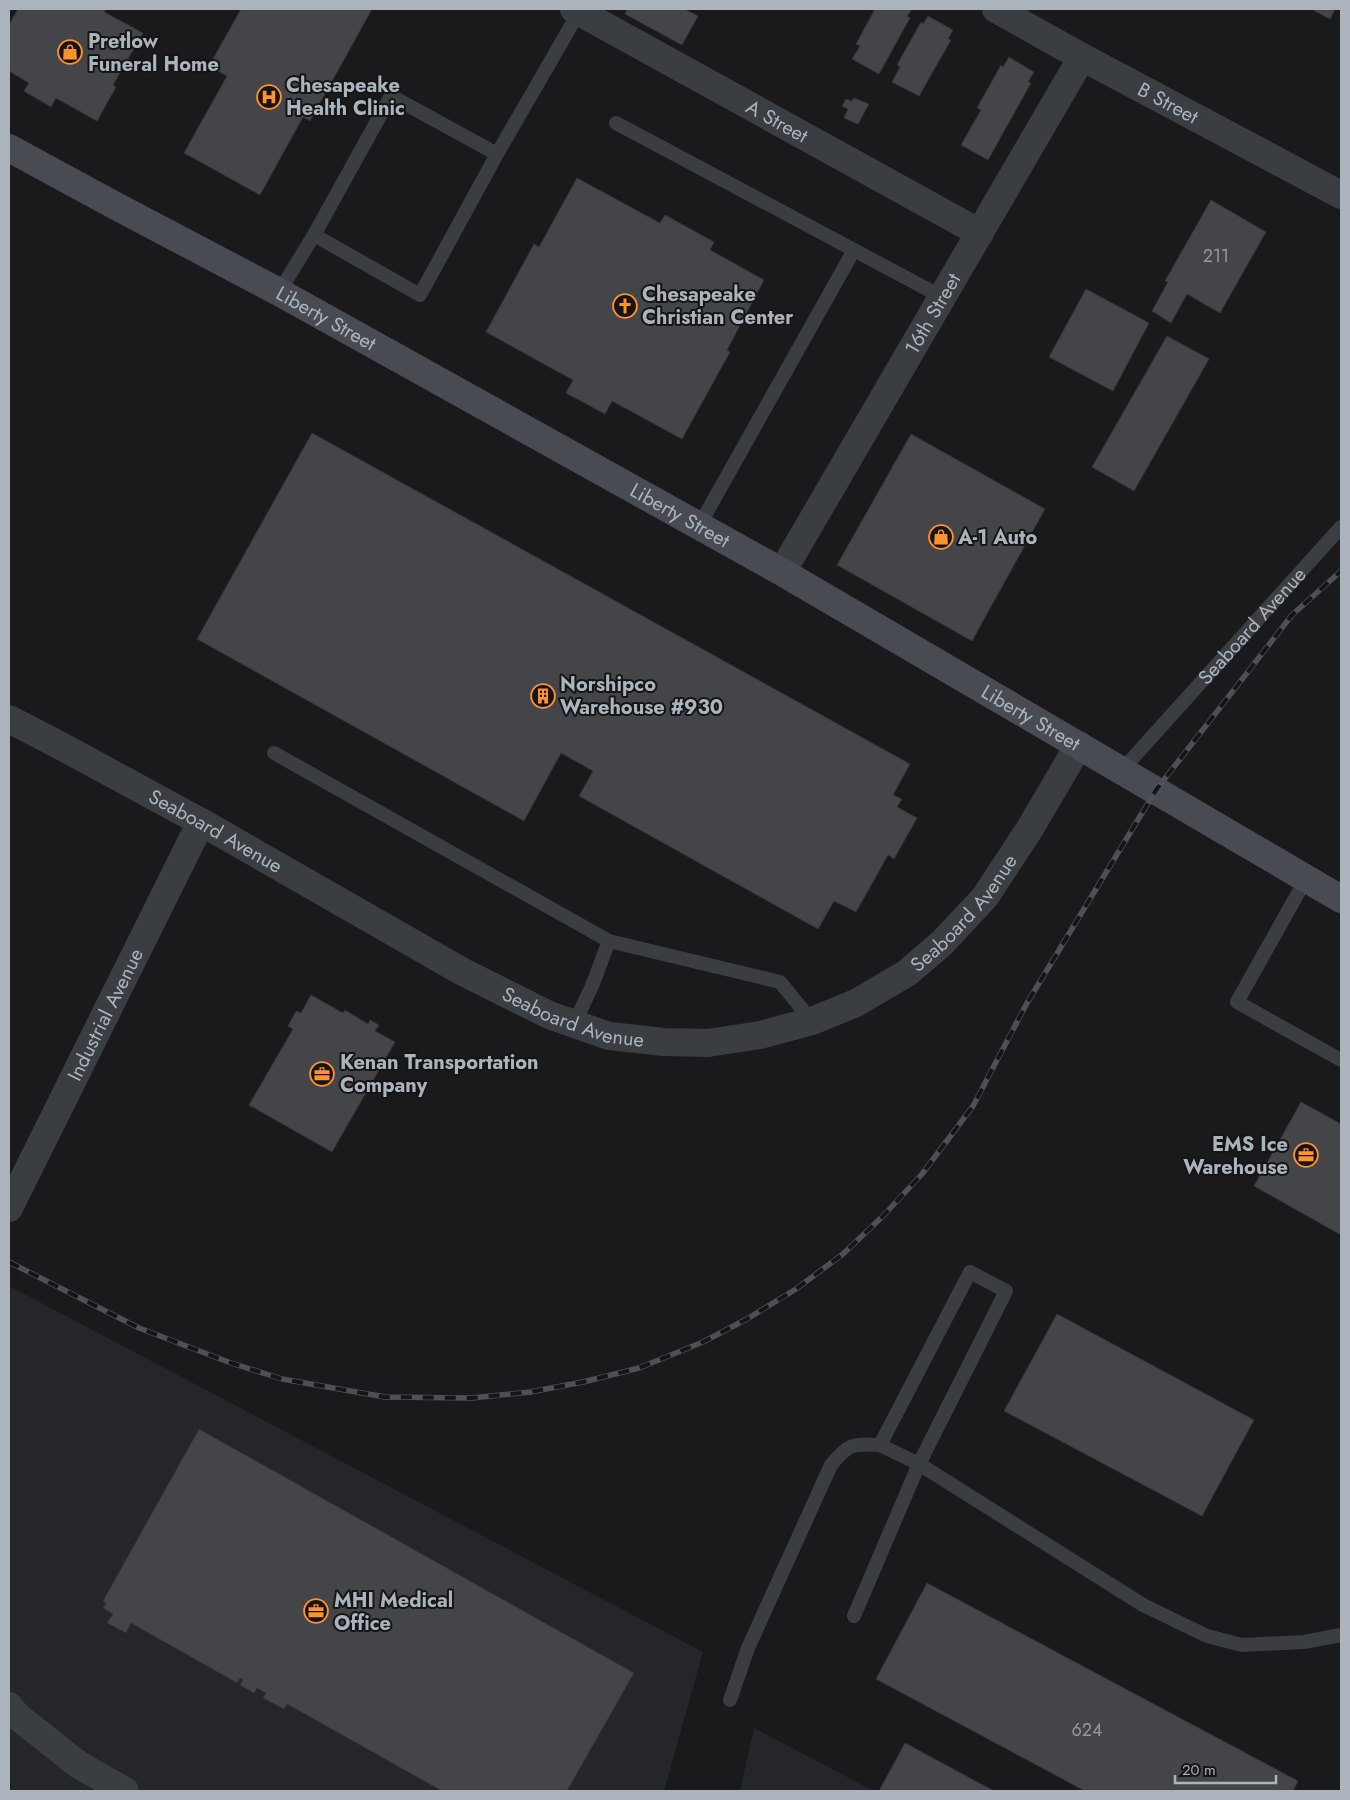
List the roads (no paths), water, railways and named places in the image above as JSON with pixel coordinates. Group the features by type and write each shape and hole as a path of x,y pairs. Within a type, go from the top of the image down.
{"main road":[{"name":"Liberty Street","path":"9,148 114,206 279,292 782,572 1341,899"}],"street":[{"name":"B Street","path":"996,9 1341,195"},
{"name":"A Street","path":"577,10 980,233"},
{"name":"16th Street","path":"782,572 1082,57"},
{"name":"Seaboard Avenue","path":"9,719 201,822 463,972 549,1015 609,1036 664,1042 708,1043 760,1035 812,1021 856,1003 907,973 942,943 986,897 1029,830 1079,745"},
{"name":"Industrial Avenue","path":"9,1208 201,822"},
{"path":"9,1706 18,1716 79,1765 125,1791"}],"lane":[{"path":"314,234 420,295 577,10"},
{"path":"279,292 314,234 391,96 497,154"},
{"path":"616,123 942,297"},
{"path":"699,526 854,250"},
{"name":"Seaboard Avenue","path":"1122,770 1341,527"},
{"path":"274,753 609,941 780,982 812,1021"},
{"path":"1306,878 1237,1002 1341,1060"},
{"path":"574,1024 592,986 609,941"},
{"path":"854,1616 919,1464 1006,1291 970,1272 880,1445"},
{"path":"730,1700 748,1648 831,1465 844,1449 858,1444 880,1445 919,1464 1144,1605 1207,1636 1242,1646 1304,1642 1341,1635"}],"railway":[{"path":"9,1262 139,1328 231,1363 282,1379 385,1397 472,1398 530,1392 583,1382 639,1368 703,1342 747,1319 796,1289 843,1254 883,1216 922,1174 973,1106 1027,1003 1156,790 1292,615 1341,571"}],"place":[{"name":"Pretlow Funeral Home","path":"70,52"},
{"name":"Chesapeake Health Clinic","path":"269,97"},
{"name":"Chesapeake Christian Center","path":"625,306"},
{"name":"A-1 Auto","path":"941,537"},
{"name":"Norshipco Warehouse #930","path":"543,696"},
{"name":"Kenan Transportation Company","path":"322,1074"},
{"name":"EMS Ice Warehouse","path":"1306,1155"},
{"name":"MHI Medical Office","path":"316,1611"}]}
